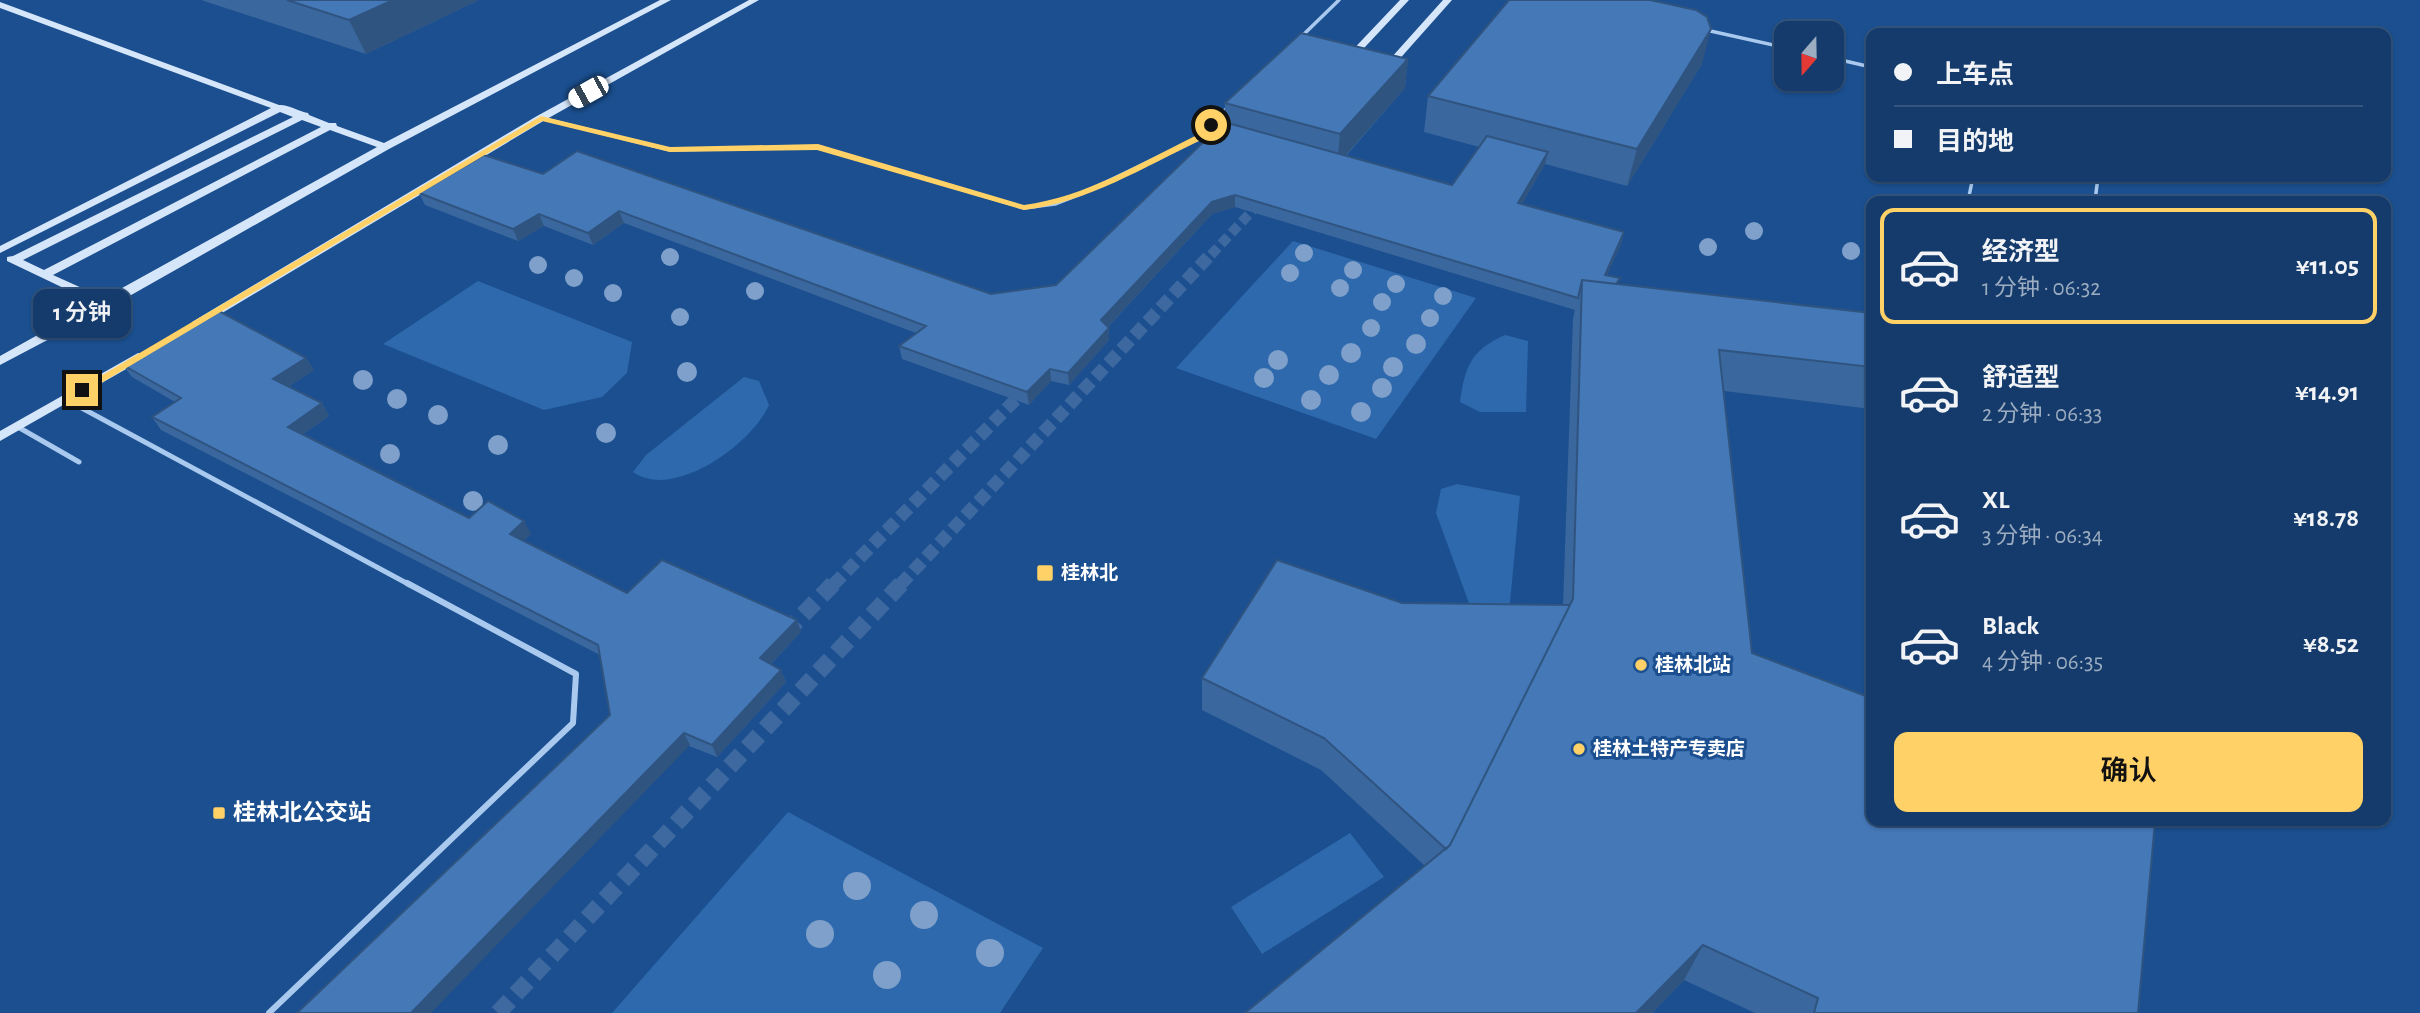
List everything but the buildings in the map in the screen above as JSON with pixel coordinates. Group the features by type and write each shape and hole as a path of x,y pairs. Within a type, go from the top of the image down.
{"main road":[{"path":"0,361 385,146 667,0"},
{"path":"187,328 541,118 755,0"},
{"path":"1337,72 1405,0"},
{"path":"1374,81 1448,0"},
{"path":"0,5 385,146"},
{"path":"0,252 282,107"},
{"path":"15,260 304,115"},
{"path":"44,275 332,125"},
{"path":"0,252 106,304"},
{"path":"0,437 152,349"}],"lane":[{"path":"1301,37 1339,0"},
{"path":"1705,30 1774,45"},
{"path":"1844,61 1866,66"},
{"path":"541,118 670,150 818,147 1024,208 1055,204 1083,193 1198,138 1234,102"},
{"path":"65,399 576,674 573,723 269,1013"},
{"path":"18,427 79,462"}],"shaded area":[{"path":"1293,241 1476,298 1376,439 1176,368"},
{"path":"478,281 632,342 627,373 602,397 544,410 383,344"},
{"path":"1505,335 1528,341 1526,412 1480,412 1460,402 1464,378 1477,353"},
{"path":"744,377 759,381 769,405 760,420 729,451 690,474 669,479 650,479 633,472 646,455"},
{"path":"1457,484 1520,496 1508,624 1477,625 1436,513 1441,489"},
{"path":"788,812 1043,948 1000,1013 612,1013"},
{"path":"1350,833 1384,877 1262,954 1231,907"}],"tunnel":[{"path":"1211,255 1264,198"},
{"path":"900,585 1212,253"},
{"path":"833,585 1027,388"},
{"path":"785,633 834,583"},
{"path":"498,1013 902,583"}],"place":[{"name":"桂林北","path":"1045,573"},
{"name":"桂林北站","path":"1641,665"},
{"name":"桂林土特产专卖店","path":"1579,749"},
{"name":"桂林北公交站","path":"219,813"}],"route":[{"path":"82,390 541,118 670,150 818,147 1024,208 1055,204 1083,193 1198,138 1211,125"}]}
